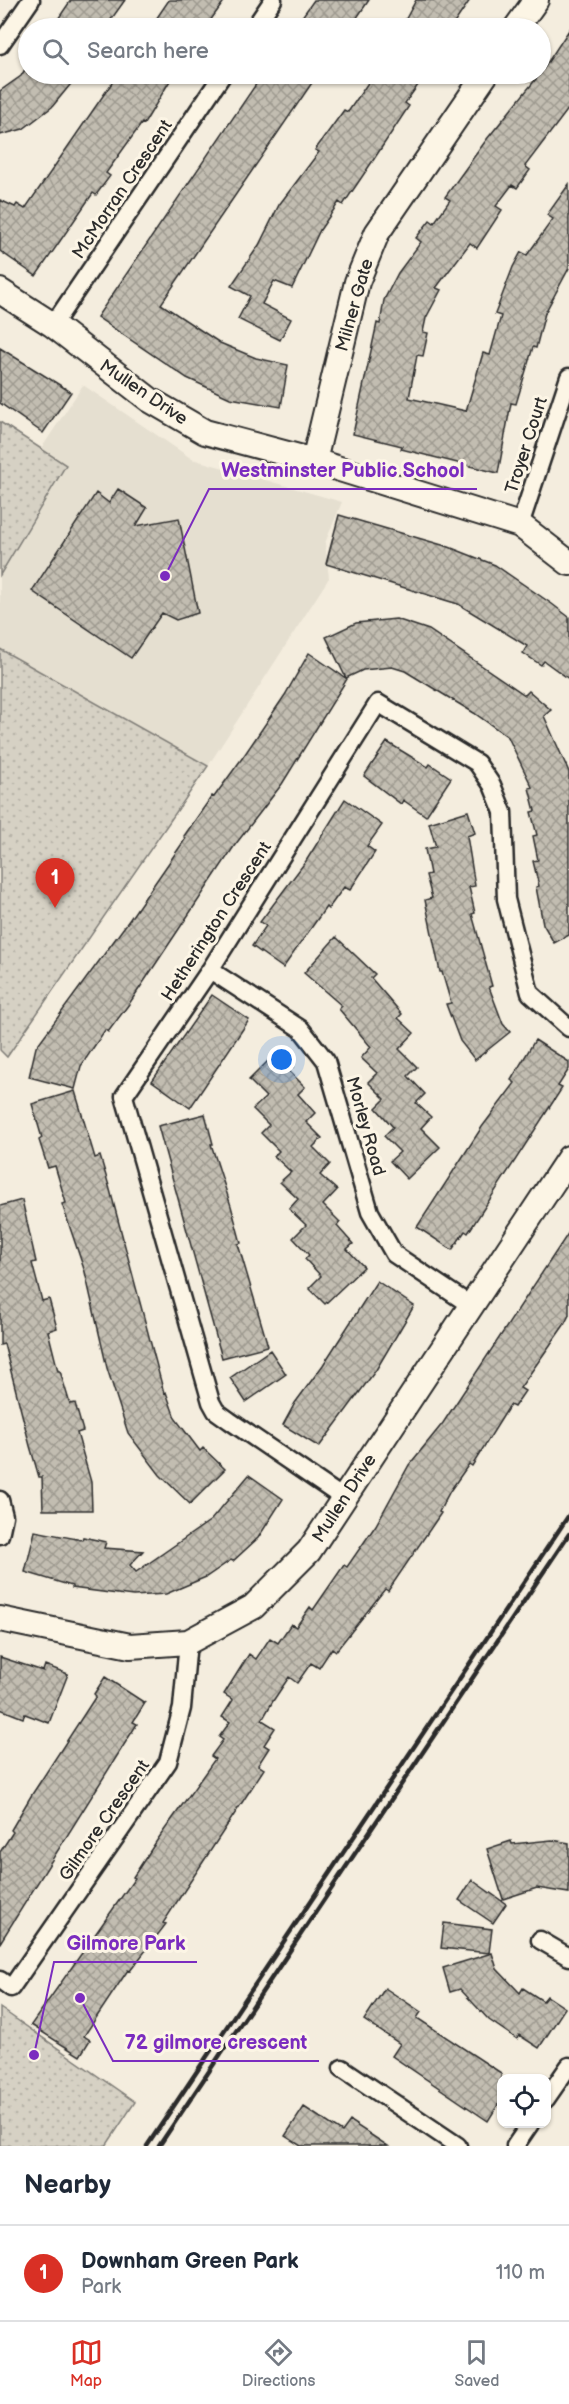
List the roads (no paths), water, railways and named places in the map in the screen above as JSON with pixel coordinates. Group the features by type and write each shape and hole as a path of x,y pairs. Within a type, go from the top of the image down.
{"street":[{"path":"19,18 31,0"},
{"path":"261,18 273,0"},
{"path":"523,18 536,0"},
{"path":"0,45 18,19"},
{"name":"McMorran Crescent","path":"53,325 216,84"},
{"name":"Milner Gate","path":"314,461 357,282 377,233 479,84"},
{"name":"Mullen Drive","path":"0,291 53,325 150,400 205,432 314,461 520,525 569,563"},
{"name":"Troyer Court","path":"520,525 569,377"},
{"name":"Hetherington Crescent","path":"344,1498 216,1411 211,1402 124,1096 210,970 378,703 477,763 492,785 503,812 506,899 530,993 569,1028"},
{"name":"Morley Road","path":"210,970 301,1029 326,1061 370,1212 394,1254 470,1305"},
{"name":"Mullen Drive","path":"0,1619 130,1646 188,1642 253,1607 309,1551 569,1158"},
{"path":"0,1500 4,1516 0,1535"},
{"name":"Gilmore Crescent","path":"0,1980 11,1988 168,1762 182,1708 188,1642"},
{"path":"540,1940 569,1957"},
{"path":"551,2092 569,2066"},
{"path":"342,2068 458,2146"},
{"path":"514,2146 527,2128"}],"railway":[{"path":"147,2146 569,1515"},
{"path":"159,2146 569,1534"}],"place":[{"name":"Westminster Public School","path":"165,576"},
{"name":"Downham Green Park","path":"55,908"},
{"name":"72 gilmore crescent","path":"80,1998"},
{"name":"Gilmore Park","path":"34,2055"}]}
